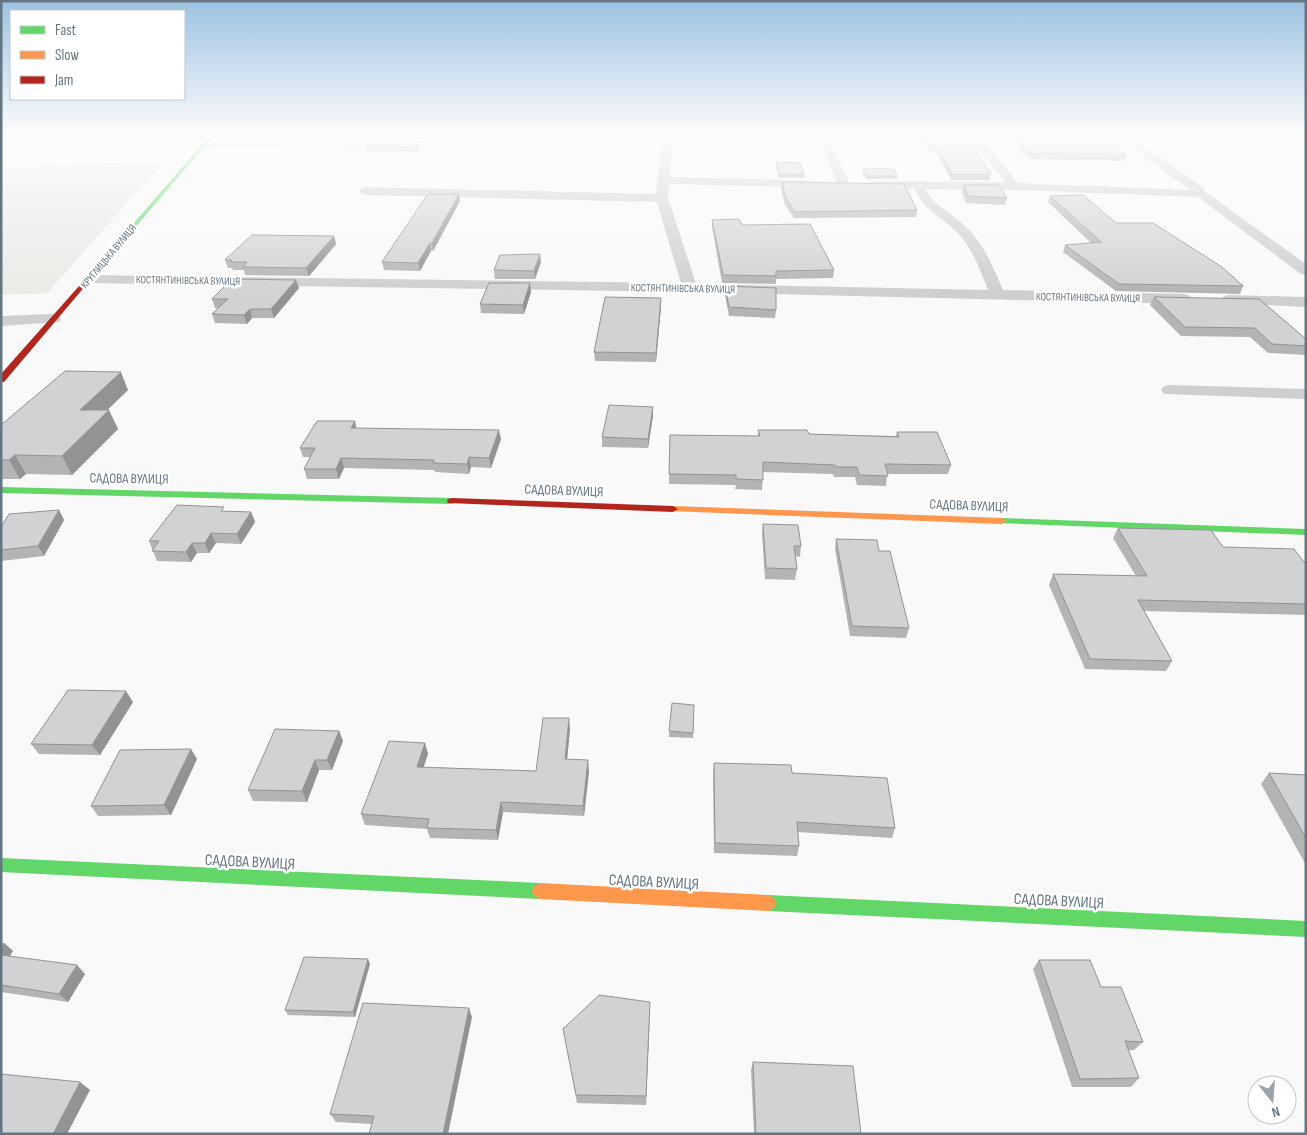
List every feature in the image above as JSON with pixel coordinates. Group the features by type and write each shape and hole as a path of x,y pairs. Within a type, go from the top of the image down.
{"street":[{"name":"КРУГЛИЦЬКА ВУЛИЦЯ","path":"1,380 167,186"},
{"path":"663,186 662,198 690,288"},
{"path":"997,295 986,266 963,231 938,213 922,195 918,186 1015,186 1201,194"},
{"path":"1193,186 1201,194 1306,271"},
{"path":"364,192 662,198"},
{"name":"КОСТЯНТИНІВСЬКА ВУЛИЦЯ","path":"89,279 690,288 1196,299"},
{"path":"1216,300 1306,302"},
{"path":"1,321 53,319"},
{"path":"1170,390 1306,394"},
{"name":"САДОВА ВУЛИЦЯ","path":"1,490 440,501 1306,532"},
{"name":"САДОВА ВУЛИЦЯ","path":"1,865 1306,929"}],"shaded area":[{"path":"1,186 142,186 47,293 1,295"}],"building":[{"path":"783,186 905,186 917,210 795,212 786,198"},
{"path":"964,186 1000,186 1007,198 968,196"},
{"path":"428,194 459,194 432,243 430,243 418,263 382,262"},
{"path":"1083,195 1116,223 1153,223 1222,267 1243,286 1119,284 1065,245 1101,242 1050,196"},
{"path":"739,219 742,225 810,224 834,270 776,271 776,276 723,275 712,220"},
{"path":"252,235 334,236 306,268 243,267 247,262 230,262 232,260 225,260"},
{"path":"540,254 534,271 494,270 500,255"},
{"path":"232,279 296,280 271,309 250,309 244,315 212,314 228,299 212,299"},
{"path":"489,283 530,283 523,305 480,304"},
{"path":"725,286 776,288 776,310 729,307"},
{"path":"605,297 661,298 656,353 594,352"},
{"path":"1154,297 1259,299 1306,339 1306,346 1272,344 1255,328 1185,327"},
{"path":"65,371 121,372 80,410 109,410 62,456 15,455 9,460 1,460 1,425"},
{"path":"609,405 653,407 648,439 602,437"},
{"path":"317,421 355,421 351,428 499,430 489,458 469,457 467,464 433,463 434,460 341,458 336,469 304,469 315,448 300,448"},
{"path":"758,430 807,430 809,434 899,437 897,432 937,432 951,465 885,464 888,476 859,475 857,467 763,462 763,480 736,479 736,475 669,474 670,435 760,436"},
{"path":"177,505 224,507 221,511 251,512 237,534 211,533 205,543 192,543 186,552 152,551 159,541 149,541"},
{"path":"59,510 38,546 1,550 1,527 9,514"},
{"path":"763,524 798,525 801,546 794,546 797,569 766,568"},
{"path":"1118,528 1211,530 1223,547 1294,549 1306,562 1306,604 1138,600 1172,661 1090,659 1053,574 1147,576"},
{"path":"836,539 877,540 879,551 890,551 909,628 852,626"},
{"path":"68,690 126,691 92,745 31,744"},
{"path":"672,703 694,705 693,733 669,731"},
{"path":"543,718 569,718 565,759 588,760 583,806 501,802 496,830 427,828 429,819 361,814 389,741 425,743 417,767 536,771"},
{"path":"275,729 339,731 327,760 315,760 302,791 248,790"},
{"path":"191,749 164,805 91,806 120,750"},
{"path":"714,763 791,765 792,773 887,778 895,828 797,822 799,846 715,843"},
{"path":"1269,773 1306,775 1306,838"},
{"path":"1,955 77,965 59,994 1,985"},
{"path":"304,957 368,959 353,1012 285,1010"},
{"path":"1039,960 1090,960 1101,987 1121,987 1143,1042 1125,1041 1139,1078 1080,1079"},
{"path":"599,995 650,1002 646,1096 576,1095 563,1029"},
{"path":"363,1003 469,1008 443,1134 369,1134 374,1116 330,1114"},
{"path":"753,1062 853,1066 861,1134 756,1134"},
{"path":"1,1074 80,1082 53,1134 1,1134"}],"traffic: fast":[{"path":"89,278 168,186"},
{"path":"1,490 452,501"},
{"path":"1002,521 1306,532"},
{"path":"1,865 540,891"},
{"path":"768,903 1306,929"}],"traffic: slow":[{"path":"673,509 1002,521"},
{"path":"540,891 768,903"}],"traffic: jam":[{"path":"1,380 89,278"},
{"path":"452,501 673,509"}]}
